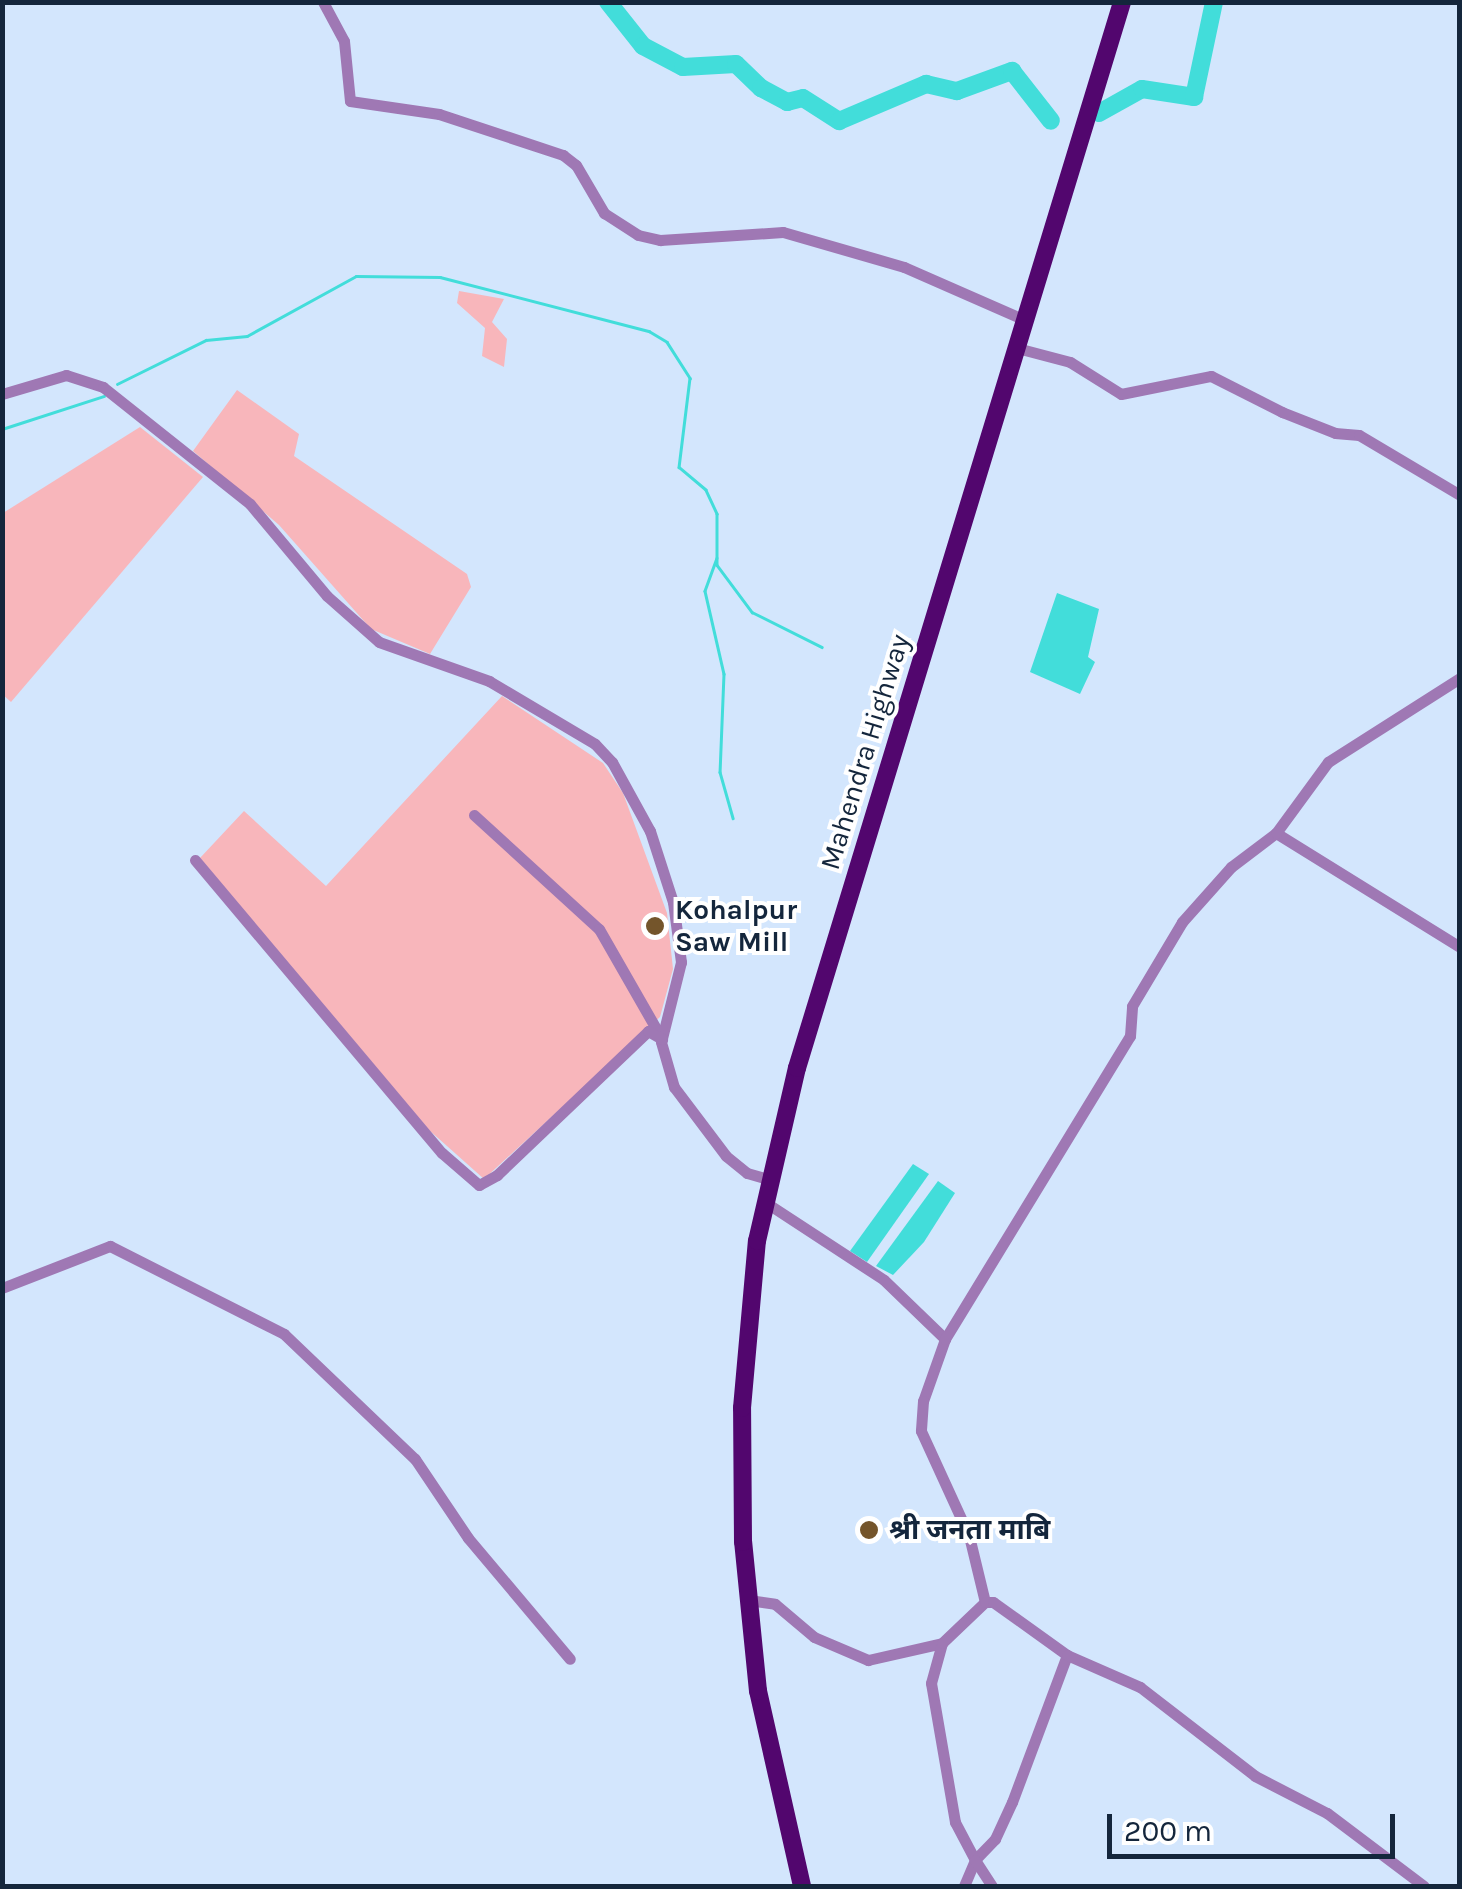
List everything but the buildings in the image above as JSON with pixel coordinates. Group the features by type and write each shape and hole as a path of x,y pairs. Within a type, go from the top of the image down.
{"highway":[{"name":"Mahendra Highway","path":"802,1886 758,1691 748,1600 742,1408 765,1202 797,1068 1122,2"}],"street":[{"path":"323,2 344,41 350,101 439,114 563,155 576,164 604,213 638,236 660,240 783,232 904,266 1025,320"},
{"path":"1017,348 1070,362 1121,394 1211,376 1282,412 1371,441 1460,495"},
{"path":"2,394 66,375 103,387 250,504 327,596 379,642 489,680 595,744 612,762 650,831 673,902 682,962 662,1039"},
{"path":"1424,1886 1326,1813 1256,1776 1140,1688 1067,1655 1053,1639 984,1602 969,1536 921,1431 922,1401 945,1339 1130,1036 1132,1006 1182,922 1231,867 1276,833 1328,762 1460,678"},
{"path":"474,815 599,929 662,1039 674,1087 716,1142 747,1173 771,1180"},
{"path":"1276,833 1460,947"},
{"path":"194,860 442,1153 480,1184 498,1175 648,1031 662,1039"},
{"path":"765,1202 884,1280 945,1339"},
{"path":"2,1288 110,1246 284,1334 415,1459 448,1513 570,1659"},
{"path":"748,1600 776,1604 814,1638 868,1660 942,1643"},
{"path":"984,1602 942,1643 931,1683 955,1822 992,1886"},
{"path":"964,1886 976,1860 995,1839 1012,1802 1067,1655"}],"shaded area":[{"path":"459,291 504,299 492,322 507,339 504,367 482,356 485,328 457,303"},
{"path":"237,390 299,434 294,456 467,574 471,587 430,654 371,629 279,525 193,451"},
{"path":"140,427 203,477 11,702 2,694 3,513"},
{"path":"1057,593 1099,609 1088,657 1095,662 1080,694 1030,672"},
{"path":"502,696 603,763 623,793 667,913 673,969 660,1017 484,1179 429,1130 200,858 244,811 326,886"},
{"path":"913,1164 929,1174 867,1262 850,1251"},
{"path":"938,1181 955,1193 924,1242 893,1275 876,1266"}],"waterway":[{"path":"608,2 643,46 683,67 736,64 761,88 787,102 803,98 839,121 926,84 957,91 1012,71 1051,121"},
{"path":"1099,113 1142,89 1194,97 1214,2"},
{"path":"117,384 206,340 247,336 356,276 440,277 649,331 667,342 690,378 679,467 706,490 717,514 717,565 752,612 822,647"},
{"path":"2,429 104,396"},
{"path":"717,558 705,591 724,674 720,772 733,818"}],"place":[{"name":"Kohalpur Saw Mill","path":"655,926"},
{"name":"श्री जनता माबि","path":"869,1530"}]}
